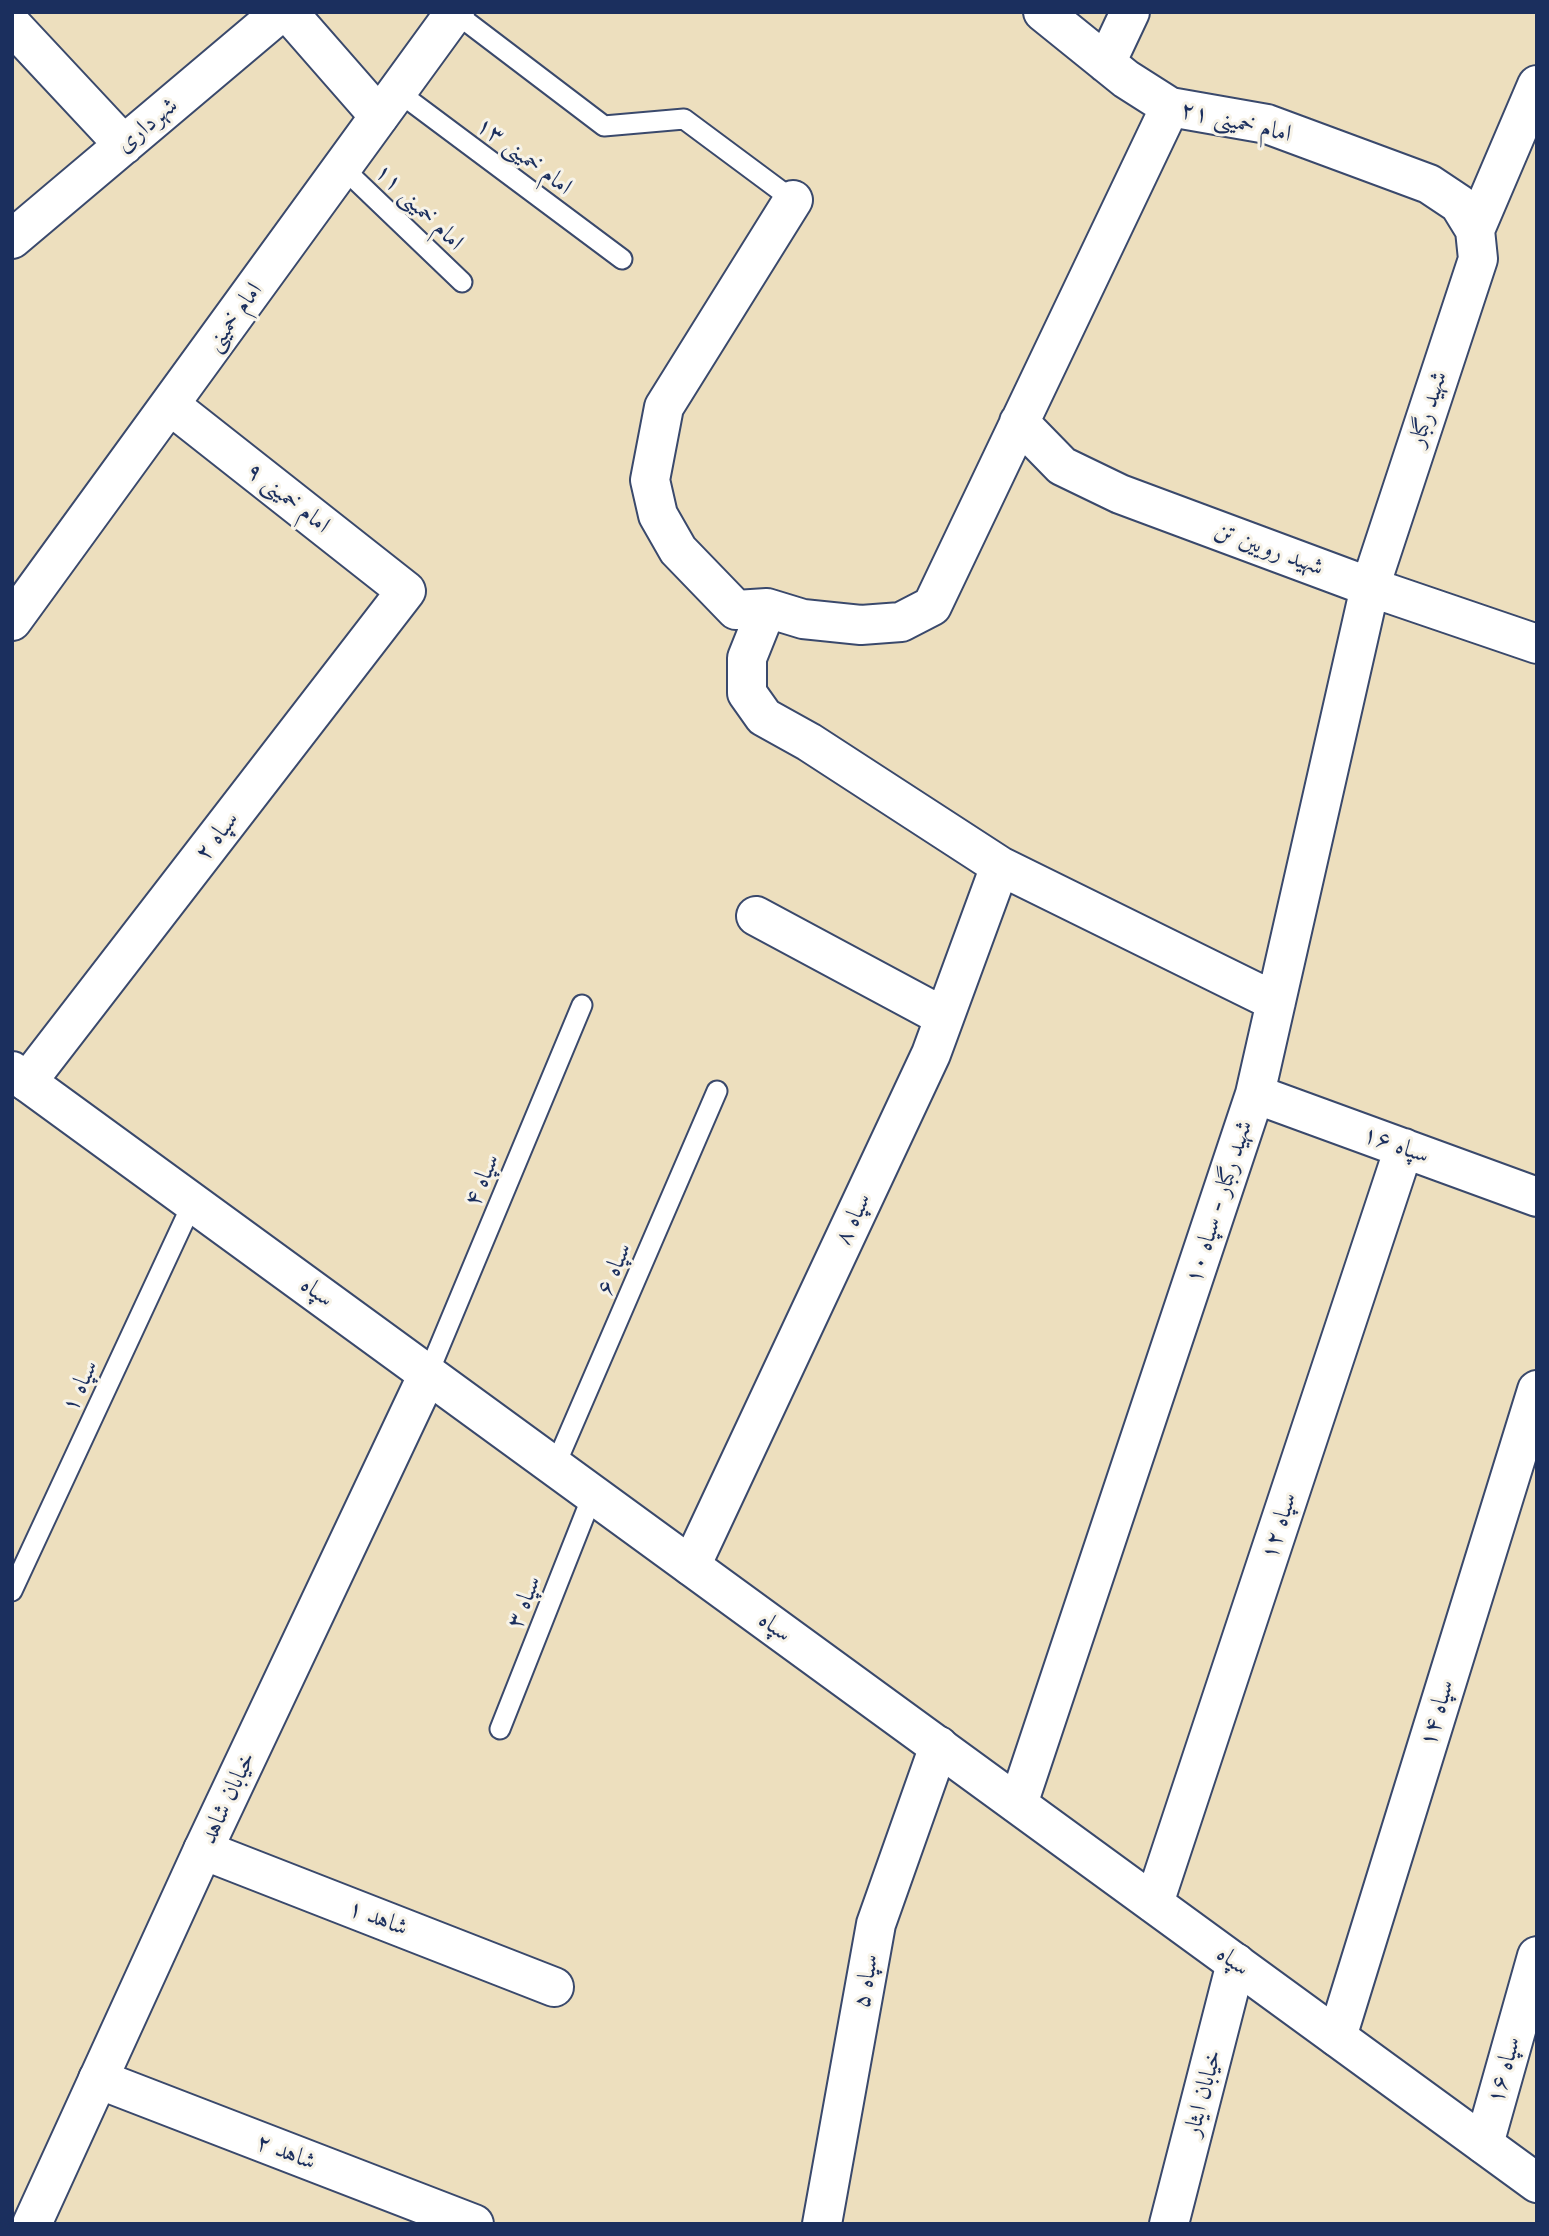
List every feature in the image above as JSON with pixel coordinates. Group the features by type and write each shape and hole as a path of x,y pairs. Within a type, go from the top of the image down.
{"street":[{"name":"شهرداری","path":"12,239 281,12"},
{"path":"288,12 388,103"},
{"name":"امام خمینی","path":"12,621 454,12"},
{"name":"امام خمینی ۲۱","path":"1043,12 1126,79 1170,107 1267,124 1429,184 1459,204 1475,230"},
{"path":"1106,63 1130,12"},
{"path":"12,25 124,145"},
{"path":"1475,230 1537,85"},
{"path":"793,200 664,407 650,480 658,515 678,550 736,610 767,608 803,619 861,625 901,622 932,606 1170,107"},
{"name":"شهید رگبار","path":"1370,587 1478,259 1475,230"},
{"name":"امام خمینی ۹","path":"170,405 406,591"},
{"name":"شهید رویین تن","path":"1019,422 1062,466 1120,494 1370,587 1537,644"},
{"name":"شهید رگبار - سپاه ۱۰","path":"1018,1804 1255,1094 1370,587"},
{"name":"سپاه ۲","path":"20,1076 406,591"},
{"path":"767,608 747,658 747,693 764,717 809,742 1000,866 1276,1002"},
{"name":"سپاه ۸","path":"691,1566 925,1066 1000,866"},
{"path":"755,916 944,1017"},
{"name":"سپاه","path":"20,1076 1537,2183"},
{"name":"سپاه ۱۶","path":"1255,1094 1537,1197"},
{"name":"سپاه ۱۲","path":"1154,1903 1404,1149"},
{"name":"خیابان شاهد","path":"36,2222 203,1850 428,1374"},
{"name":"سپاه ۱۴","path":"1337,2037 1537,1390"},
{"name":"سپاه ۵","path":"822,2224 876,1924 939,1746"},
{"name":"شاهد ۱","path":"203,1850 554,1986"},
{"name":"سپاه ۱۶","path":"1484,2144 1537,1956"},
{"name":"خیابان ایثار","path":"1169,2224 1236,1963"},
{"name":"شاهد ۲","path":"98,2080 474,2224"}],"lane":[{"path":"454,12 604,126 684,119 793,200"},
{"name":"امام خمینی ۱۳","path":"388,103 622,260"},
{"name":"امام خمینی ۱۱","path":"342,167 462,282"},
{"name":"سپاه ۴","path":"428,1374 582,1004"},
{"name":"سپاه ۶","path":"555,1466 717,1091"},
{"name":"سپاه ۱","path":"12,1591 193,1202"},
{"name":"سپاه ۳","path":"500,1729 593,1494"}]}
